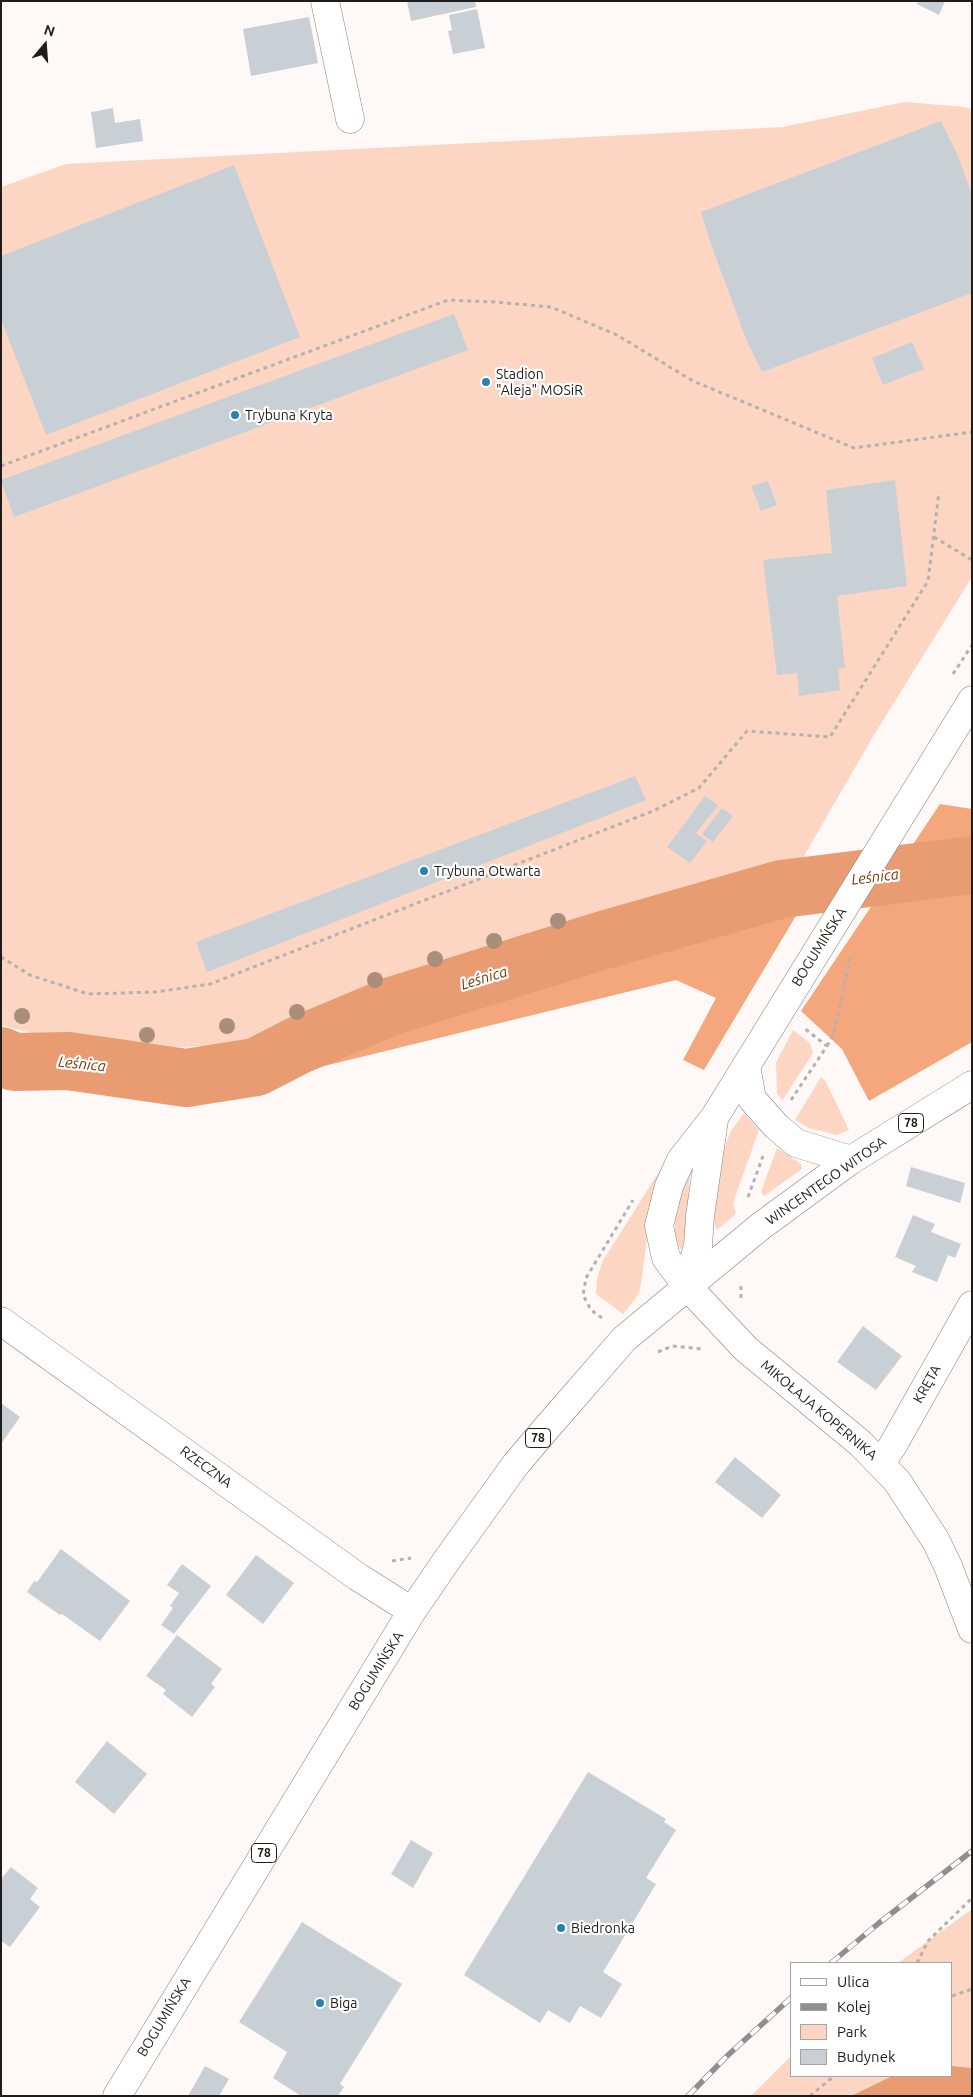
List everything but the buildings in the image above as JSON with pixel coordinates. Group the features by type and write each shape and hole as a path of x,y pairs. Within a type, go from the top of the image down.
{"street":[{"path":"325,1 350,119"},
{"name":"BOGUMIŃSKA","path":"687,1286 666,1258 659,1226 669,1186 681,1160 714,1118 972,700"},
{"path":"746,1066 752,1099 776,1126 796,1142 851,1160"},
{"name":"WINCENTEGO WITOSA","path":"687,1286 762,1226 851,1160 972,1085"},
{"name":"BOGUMIŃSKA","path":"117,2096 412,1611 448,1557 516,1464 624,1339 687,1286 698,1246 700,1216 714,1118"},
{"name":"MIKOŁAJA KOPERNIKA","path":"687,1286 746,1349 881,1462 911,1501 936,1541 952,1575 972,1629"},
{"name":"KRĘTA","path":"881,1462 972,1305"},
{"name":"RZECZNA","path":"1,1321 358,1577 412,1611"}],"path":[{"path":"1,466 448,300 551,307 617,334 693,381 854,448 972,432"},
{"path":"1,957 30,975 88,994 156,992 210,984 653,811 699,788 747,731 830,737 928,581 939,492"},
{"path":"934,537 972,560"},
{"path":"787,1106 828,1046 834,1033 852,951"},
{"path":"798,1024 828,1046"},
{"path":"745,1206 764,1155"},
{"path":"741,1302 741,1287 745,1279"},
{"path":"918,1962 928,1941 972,1898"},
{"path":"953,1996 972,1989"},
{"path":"810,2096 833,2077"}],"green space":[{"name":"Stadion \"Aleja\" MOSiR","path":"905,102 965,107 972,110 972,577 871,740 796,870 492,961 313,1024 226,1045 135,1049 77,1045 1,1025 1,187 66,164 782,127"},
{"path":"793,1030 810,1043 813,1053 782,1101 777,1093 776,1063"},
{"path":"821,1077 825,1080 849,1130 837,1135 809,1128 795,1120"},
{"path":"744,1113 759,1130 733,1203 736,1214 717,1230 712,1219 715,1170 731,1131"},
{"path":"777,1148 801,1164 802,1169 764,1196 761,1192"},
{"path":"662,1167 651,1207 641,1284 638,1295 623,1314 596,1294 597,1279 602,1262"},
{"path":"690,1169 686,1239 681,1250 675,1238 675,1212"},
{"path":"972,1909 972,2068 953,2066 953,1962 899,1962"},
{"path":"790,2057 790,2077 890,2077 851,2096 751,2096"}],"shaded area":[{"path":"940,804 972,809 972,1042 869,1101 842,1049 801,1011"},
{"path":"825,871 803,904 704,1070 683,1060 716,998 676,980 320,1067 193,1089 34,1077 17,1052 244,1049 442,984 601,935"},
{"path":"953,2066 972,2068 972,2096 851,2096 890,2077 953,2077"}],"waterway":[{"name":"Leśnica","path":"1,1056 14,1062 68,1061 186,1078 256,1067 299,1045 392,1006 597,942 782,889 972,865"}],"railway":[{"path":"832,1962 972,1851"},
{"path":"688,2096 727,2056 790,1999"}],"place":[{"name":"Stadion \"Aleja\" MOSiR","path":"486,382"},
{"name":"Trybuna Kryta","path":"235,415"},
{"name":"Trybuna Otwarta","path":"424,871"},
{"name":"Biedronka","path":"561,1928"},
{"name":"Biga","path":"320,2003"}]}
